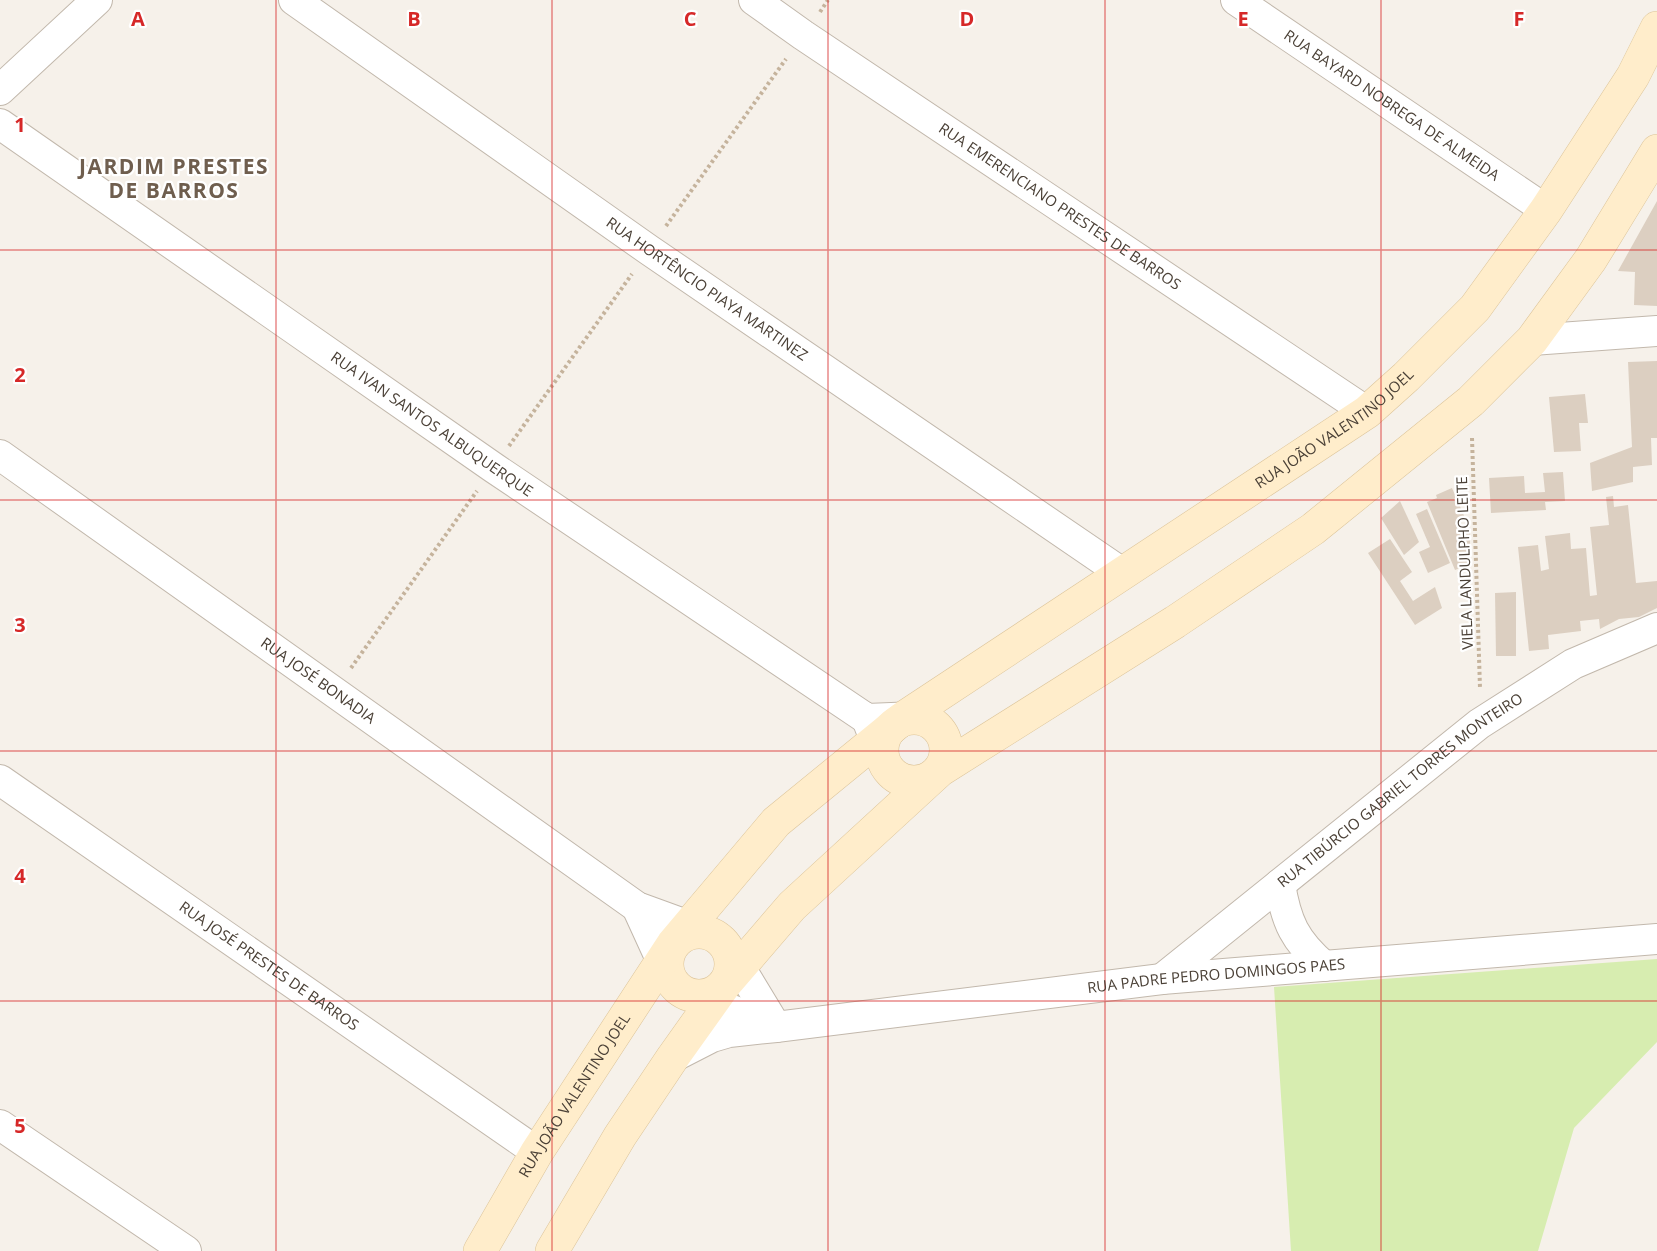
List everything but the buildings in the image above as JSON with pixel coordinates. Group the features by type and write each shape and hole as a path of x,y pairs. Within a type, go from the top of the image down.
{"street":[{"path":"0,90 97,0"},
{"name":"RUA HORTÊNCIO PIAYA MARTINEZ","path":"294,0 650,250 1122,573"},
{"name":"RUA EMERENCIANO PRESTES DE BARROS","path":"754,0 803,35 1368,411"},
{"name":"RUA BAYARD NOBREGA DE ALMEIDA","path":"1236,0 1546,210"},
{"name":"RUA JOÃO VALENTINO JOEL","path":"480,1251 537,1152 679,948 776,822 889,732 1122,573 1368,411 1406,377 1475,308 1546,210 1633,76 1657,28"},
{"name":"RUA IVAN SANTOS ALBUQUERQUE","path":"0,124 494,468 889,732"},
{"path":"552,1251 620,1136 673,1057 720,980 792,906 933,775 1175,622 1313,528 1471,401 1532,340 1591,259 1657,151"},
{"path":"1532,340 1657,331"},
{"name":"RUA JOSÉ BONADIA","path":"0,455 638,907 679,948"},
{"name":"RUA TIBÚRCIO GABRIEL TORRES MONTEIRO","path":"1162,979 1479,724 1573,664 1657,628"},
{"path":"934,724 944,737 946,754 933,775 910,782 894,776 889,732 934,724"},
{"name":"RUA JOSÉ PRESTES DE BARROS","path":"0,780 537,1152"},
{"path":"1280,884 1283,903 1292,929 1305,950 1324,966"},
{"path":"638,907 679,948 679,990 720,980"},
{"path":"679,948 719,938 720,980 776,1027"},
{"name":"RUA PADRE PEDRO DOMINGOS PAES","path":"673,1057 712,1037 746,1029 1162,979 1657,939"},
{"name":"RUA PADRE PEDRO DOMINGOS PAES","path":"720,980 776,1027"},
{"path":"0,1125 186,1251"}],"path":[{"path":"335,691 828,0"},
{"name":"VIELA LANDULPHO LEITE","path":"1471,401 1481,685 1479,724"}],"green space":[{"path":"1657,959 1657,1042 1574,1128 1538,1251 1291,1251 1274,987"}],"district":[{"name":"JARDIM PRESTES DE BARROS","path":"174,179"}]}
